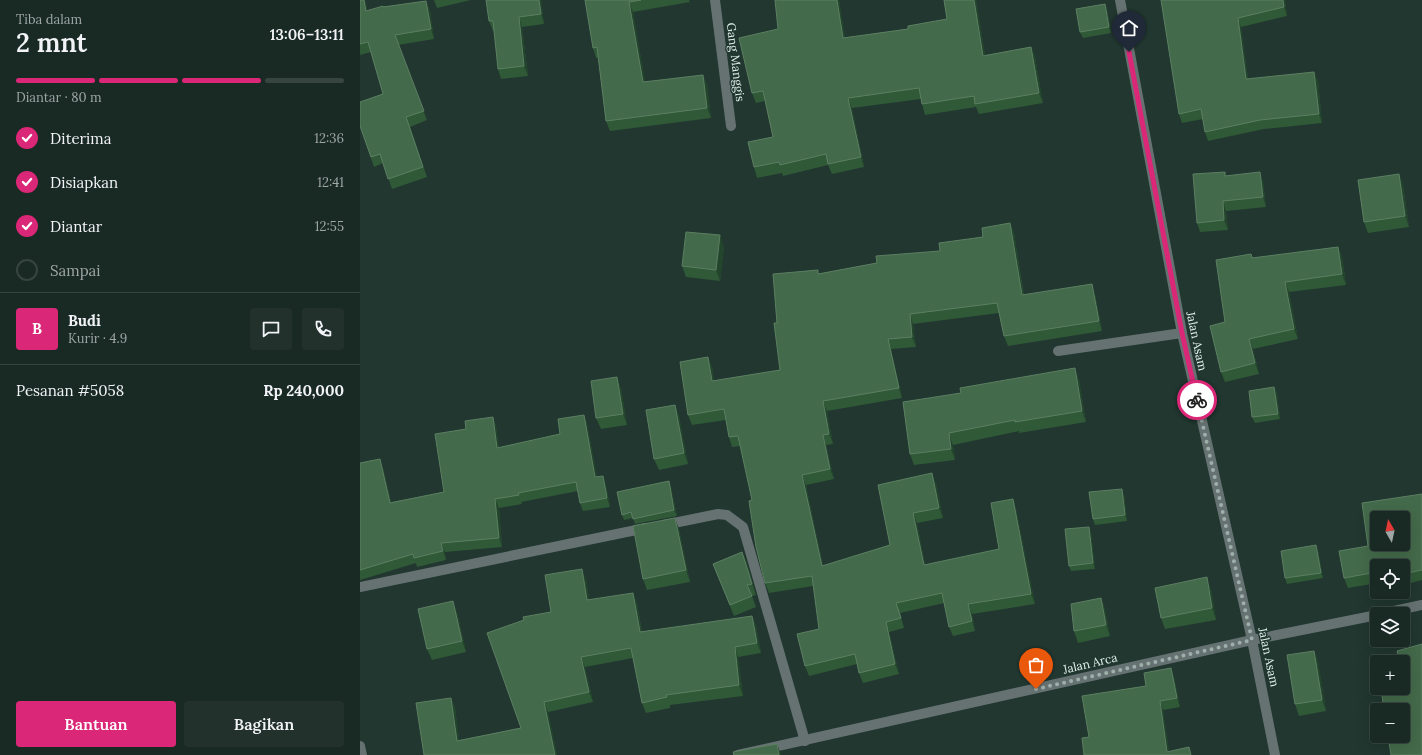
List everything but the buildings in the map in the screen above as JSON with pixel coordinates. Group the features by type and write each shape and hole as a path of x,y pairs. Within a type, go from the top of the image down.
{"street":[{"name":"Gang Manggis","path":"715,0 732,126"},
{"name":"Jalan Asam","path":"1120,0 1182,333 1252,640 1275,755"},
{"path":"1058,351 1182,333"},
{"path":"360,587 718,514 727,515 743,527 805,741"},
{"name":"Jalan Arca","path":"1410,607 1422,605"},
{"name":"Jalan Arca","path":"738,755 1252,640 1370,616"},
{"path":"360,746 362,755"}],"way so far":[{"path":"1036,689 1252,640 1197,400"}],"route":[{"path":"1129,52 1182,333 1197,400"}]}
